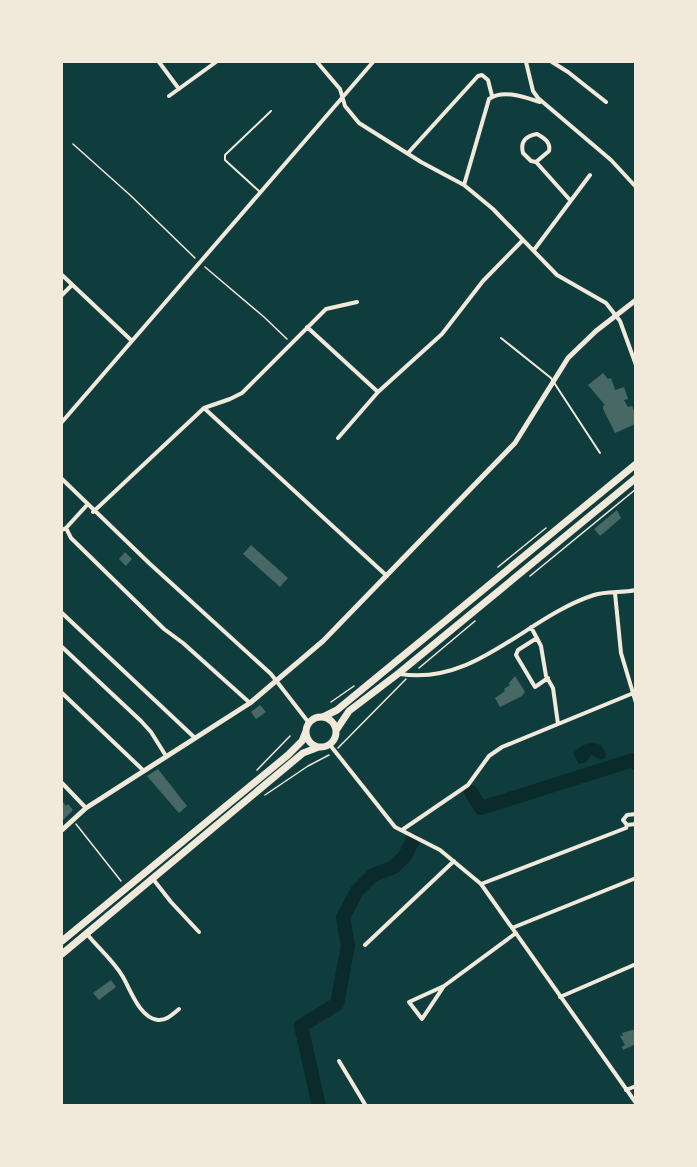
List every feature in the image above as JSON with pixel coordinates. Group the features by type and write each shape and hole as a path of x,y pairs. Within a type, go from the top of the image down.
{"main road":[{"path":"62,941 288,755 303,741 309,723 313,719 337,710 636,464"},
{"path":"306,731 310,743 332,749 337,729 349,711 399,673 636,478"},
{"path":"323,717 332,721 337,729"},
{"path":"62,954 303,753 319,747"}],"street":[{"path":"159,62 179,88"},
{"path":"168,96 216,62"},
{"path":"317,62 340,89 345,105 359,123 464,185 493,209 557,274 606,303 617,315 636,365"},
{"path":"62,422 374,62"},
{"path":"526,62 533,91 611,160 636,187"},
{"path":"552,62 606,102"},
{"path":"408,153 478,76 486,77 492,96"},
{"path":"521,96 533,91"},
{"path":"464,185 485,106 492,96 499,94 521,96 544,102"},
{"path":"536,162 549,151 550,147 549,142 537,134 526,137 522,142 522,148 527,158 536,162 570,201"},
{"path":"534,250 590,175"},
{"path":"338,438 378,392 442,334 483,281 523,240"},
{"path":"62,275 71,286 132,341"},
{"path":"62,295 71,286"},
{"path":"62,830 86,808 250,703 323,641 515,443 568,358 596,331 636,300"},
{"path":"93,512 204,408 242,393 326,309 357,302"},
{"path":"308,327 378,392"},
{"path":"204,408 387,576"},
{"path":"62,479 93,512 277,681 309,723"},
{"path":"87,505 64,529 71,538 164,629 250,703"},
{"path":"399,673 425,676 441,674 462,667 476,662 531,627 596,594 636,590"},
{"path":"615,593 621,653 636,703"},
{"path":"62,613 195,738"},
{"path":"531,627 541,646 548,678 553,688 558,724"},
{"path":"537,638 518,650 516,655 536,687 548,678"},
{"path":"62,647 141,721 166,756"},
{"path":"62,693 144,771"},
{"path":"402,830 468,785 489,756 502,747 634,693"},
{"path":"332,749 395,827 440,850 481,884 636,1103"},
{"path":"62,783 86,808"},
{"path":"627,825 623,820 624,817 636,814"},
{"path":"481,884 626,828 627,825 636,824"},
{"path":"365,945 453,861"},
{"path":"153,878 171,902 199,932"},
{"path":"512,928 636,878"},
{"path":"86,933 124,978 145,1013 158,1020 165,1019 179,1009"},
{"path":"444,986 422,1019 409,1002 444,986 516,933"},
{"path":"560,997 636,964"},
{"path":"339,1061 366,1106"},
{"path":"626,1090 636,1086"}],"lane":[{"path":"260,192 225,160 225,155 271,111"},
{"path":"501,338 551,378 600,453"}],"path":[{"path":"73,144 195,258"},
{"path":"204,266 291,343"},
{"path":"527,577 636,489"},
{"path":"264,795 332,749 411,675 480,616"},
{"path":"75,823 121,881"}],"water":[{"path":"592,743 601,745 606,754 605,758 601,760 591,755 587,762 579,764 573,753 583,745"}],"building":[{"path":"603,373 608,379 611,378 615,390 624,387 628,399 624,400 628,407 632,406 636,416 636,423 615,433 603,409 605,405 588,385"},
{"path":"617,510 621,518 600,536 594,529"},
{"path":"251,545 288,578 280,587 243,554"},
{"path":"125,552 132,559 126,566 119,559"},
{"path":"515,676 525,692 522,696 500,707 495,698 505,691 504,689 510,685 509,683"},
{"path":"260,705 266,712 256,719 251,712"},
{"path":"158,769 187,806 179,813 147,776"},
{"path":"62,801 73,810 62,821"},
{"path":"111,980 116,987 99,1000 93,993"},
{"path":"636,1029 636,1044 623,1050 622,1047 625,1045 620,1036 623,1036 622,1033"}],"waterway":[{"path":"471,792 481,808 633,760 636,763"},
{"path":"319,1106 301,1026 337,1004 348,946 343,917 357,891 373,875 394,867 405,856 413,840"}]}
